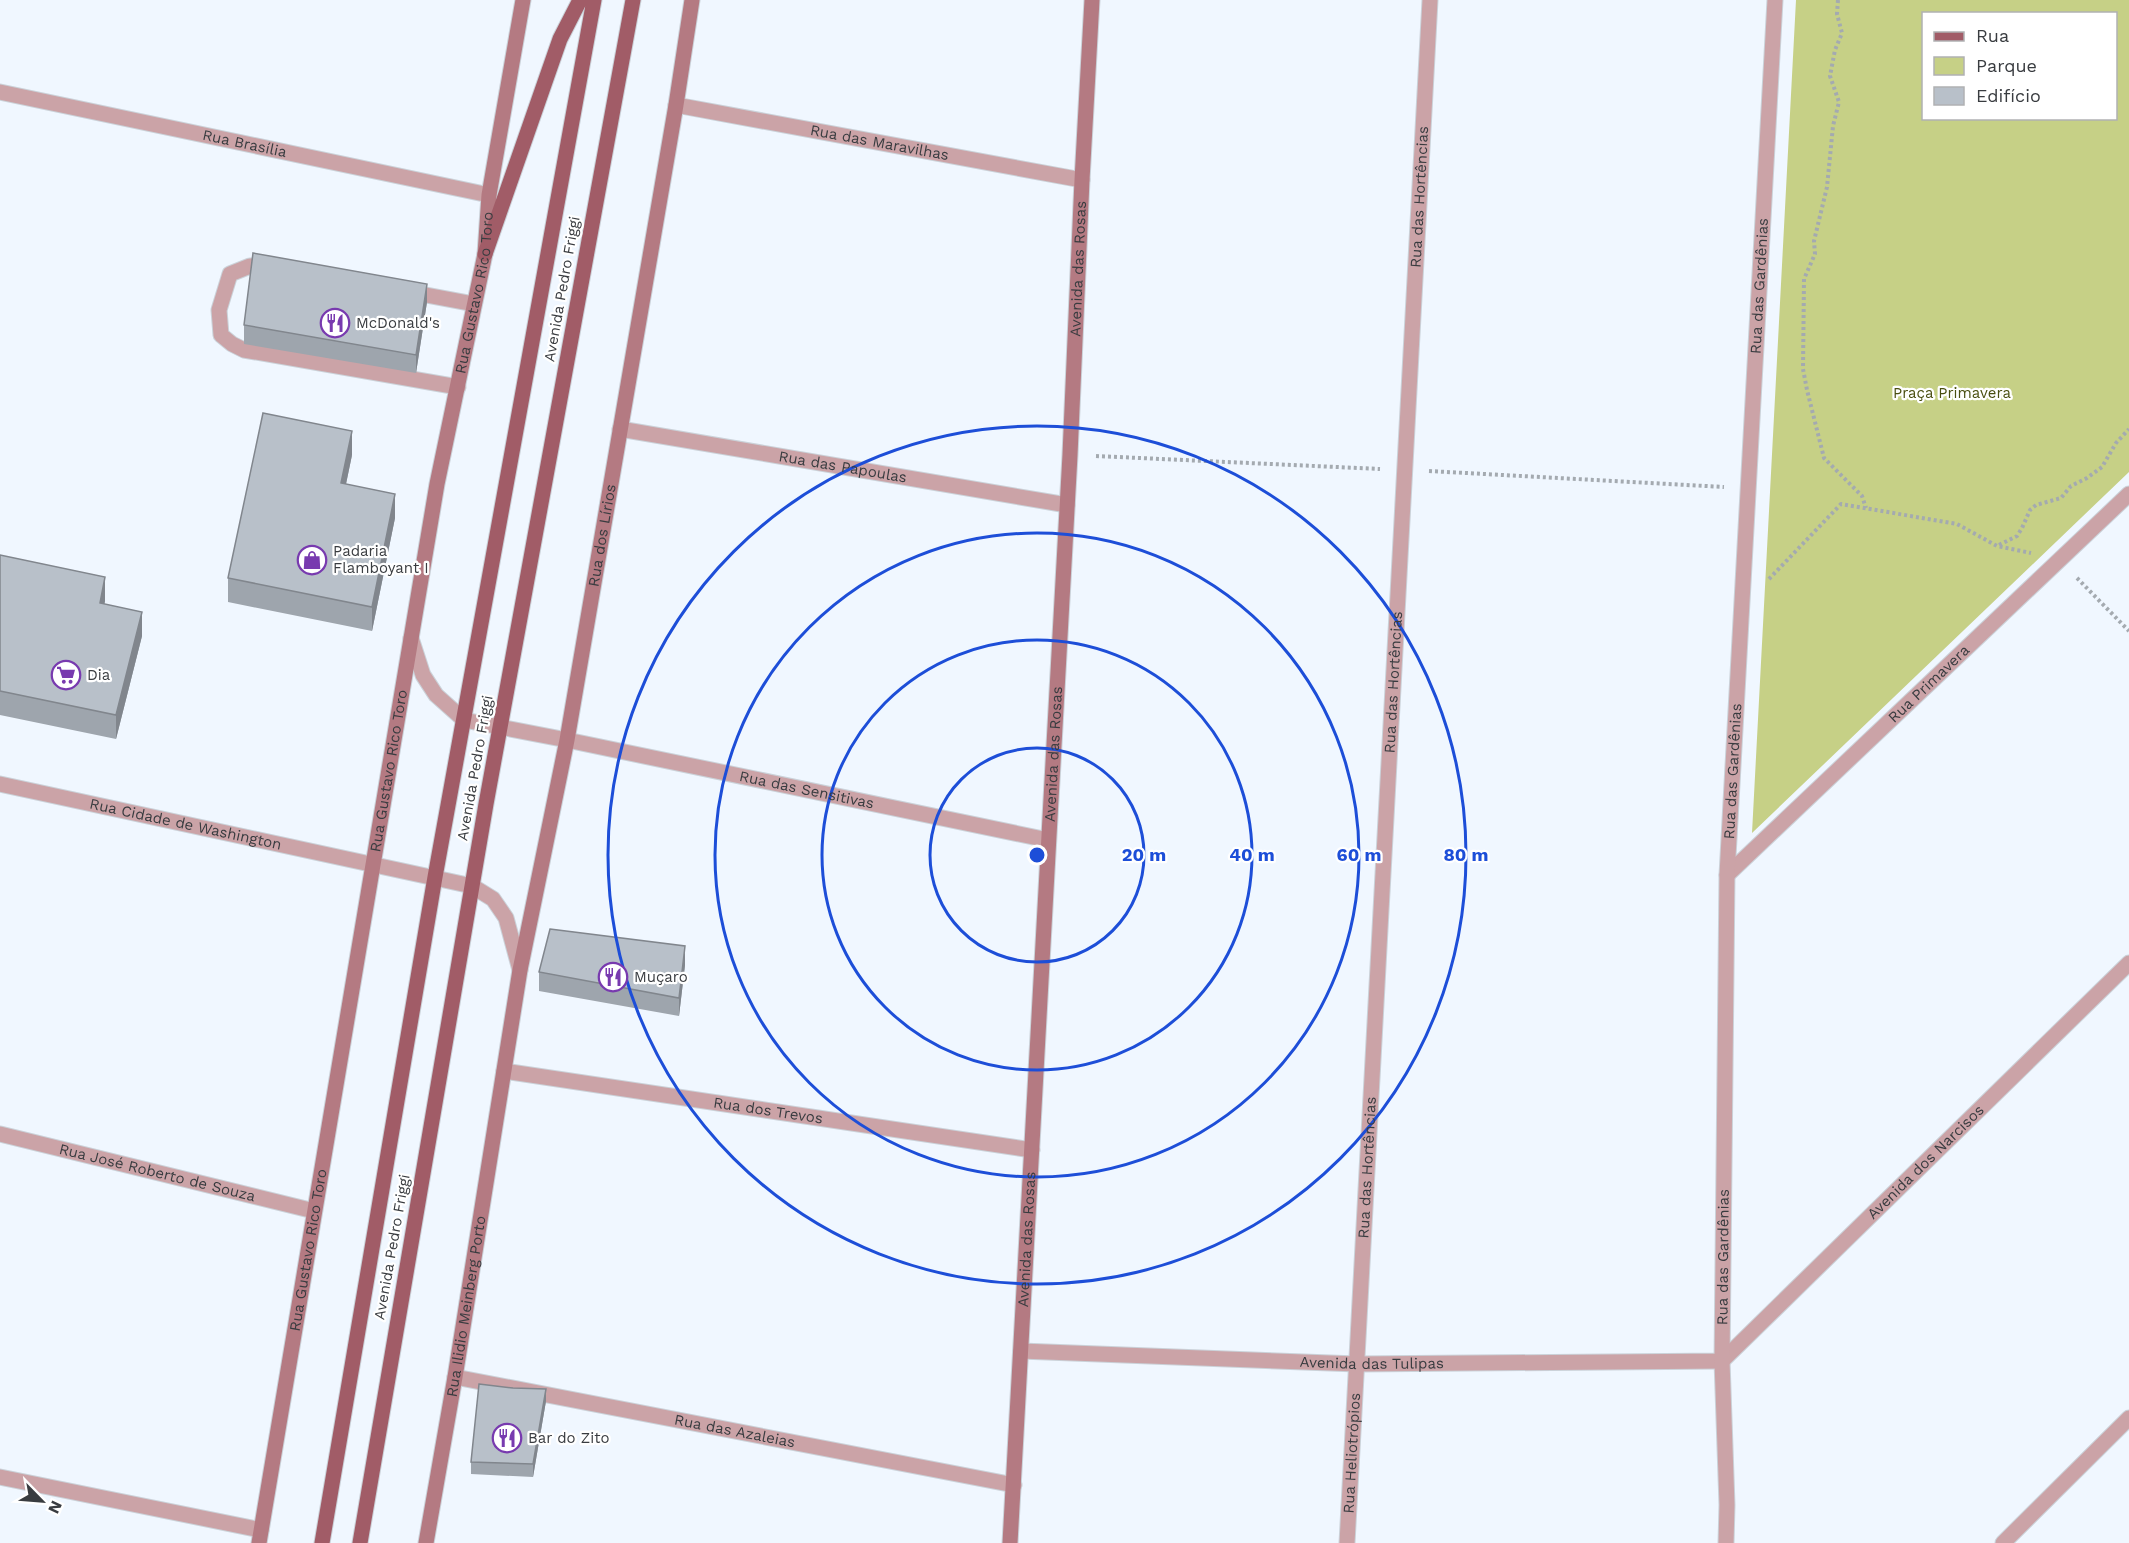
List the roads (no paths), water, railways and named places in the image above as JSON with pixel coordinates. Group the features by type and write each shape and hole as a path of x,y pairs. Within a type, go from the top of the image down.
{"main road":[{"name":"Rua Gustavo Rico Toro","path":"260,1537 437,484 485,254 489,195 523,0"},
{"path":"485,254 560,39 580,0"},
{"name":"Avenida Pedro Friggi","path":"322,1543 435,877 594,0"},
{"name":"Avenida Pedro Friggi","path":"360,1543 500,726 633,0"},
{"name":"Rua dos Lírios","path":"504,1071 520,970 567,740 692,0"},
{"name":"Avenida das Rosas","path":"1010,1543 1067,505 1092,0"},
{"name":"Rua Ilidio Meinberg Porto","path":"426,1543 504,1071"}],"street":[{"name":"Rua das Hortências","path":"1357,1364 1430,0"},
{"name":"Rua das Gardênias","path":"1726,1543 1727,1505 1722,1361 1727,875 1775,0"},
{"name":"Rua Brasília","path":"0,92 489,195"},
{"name":"Rua das Maravilhas","path":"676,105 1082,180"},
{"path":"285,268 250,266 230,274 219,310 221,335 244,350 458,387"},
{"path":"396,289 474,304"},
{"name":"Rua das Papoulas","path":"620,429 1067,505"},
{"name":"Rua Primavera","path":"1727,875 2129,494"},
{"path":"411,638 423,675 436,695 464,720"},
{"name":"Rua das Sensitivas","path":"464,720 1048,840"},
{"name":"Rua Cidade de Washington","path":"0,784 472,885"},
{"path":"472,885 493,899 506,918 520,970"},
{"name":"Avenida dos Narcisos","path":"1722,1361 2129,963"},
{"name":"Rua dos Trevos","path":"504,1071 1032,1150"},
{"name":"Rua José Roberto de Souza","path":"0,1134 314,1211"},
{"name":"Avenida das Tulipas","path":"1021,1351 1357,1364 1722,1361"},
{"name":"Rua Heliotrópios","path":"1347,1543 1357,1364"},
{"name":"Rua das Azaleias","path":"455,1377 1014,1485"},
{"path":"2003,1543 2129,1418"},
{"path":"0,1477 260,1537"}],"place":[{"name":"McDonald's","path":"335,323"},
{"name":"Padaria Flamboyant I","path":"312,560"},
{"name":"Dia","path":"66,675"},
{"name":"Muçaro","path":"613,977"},
{"name":"Bar do Zito","path":"507,1438"}],"park label":[{"name":"Praça Primavera","path":"1952,393"}]}
